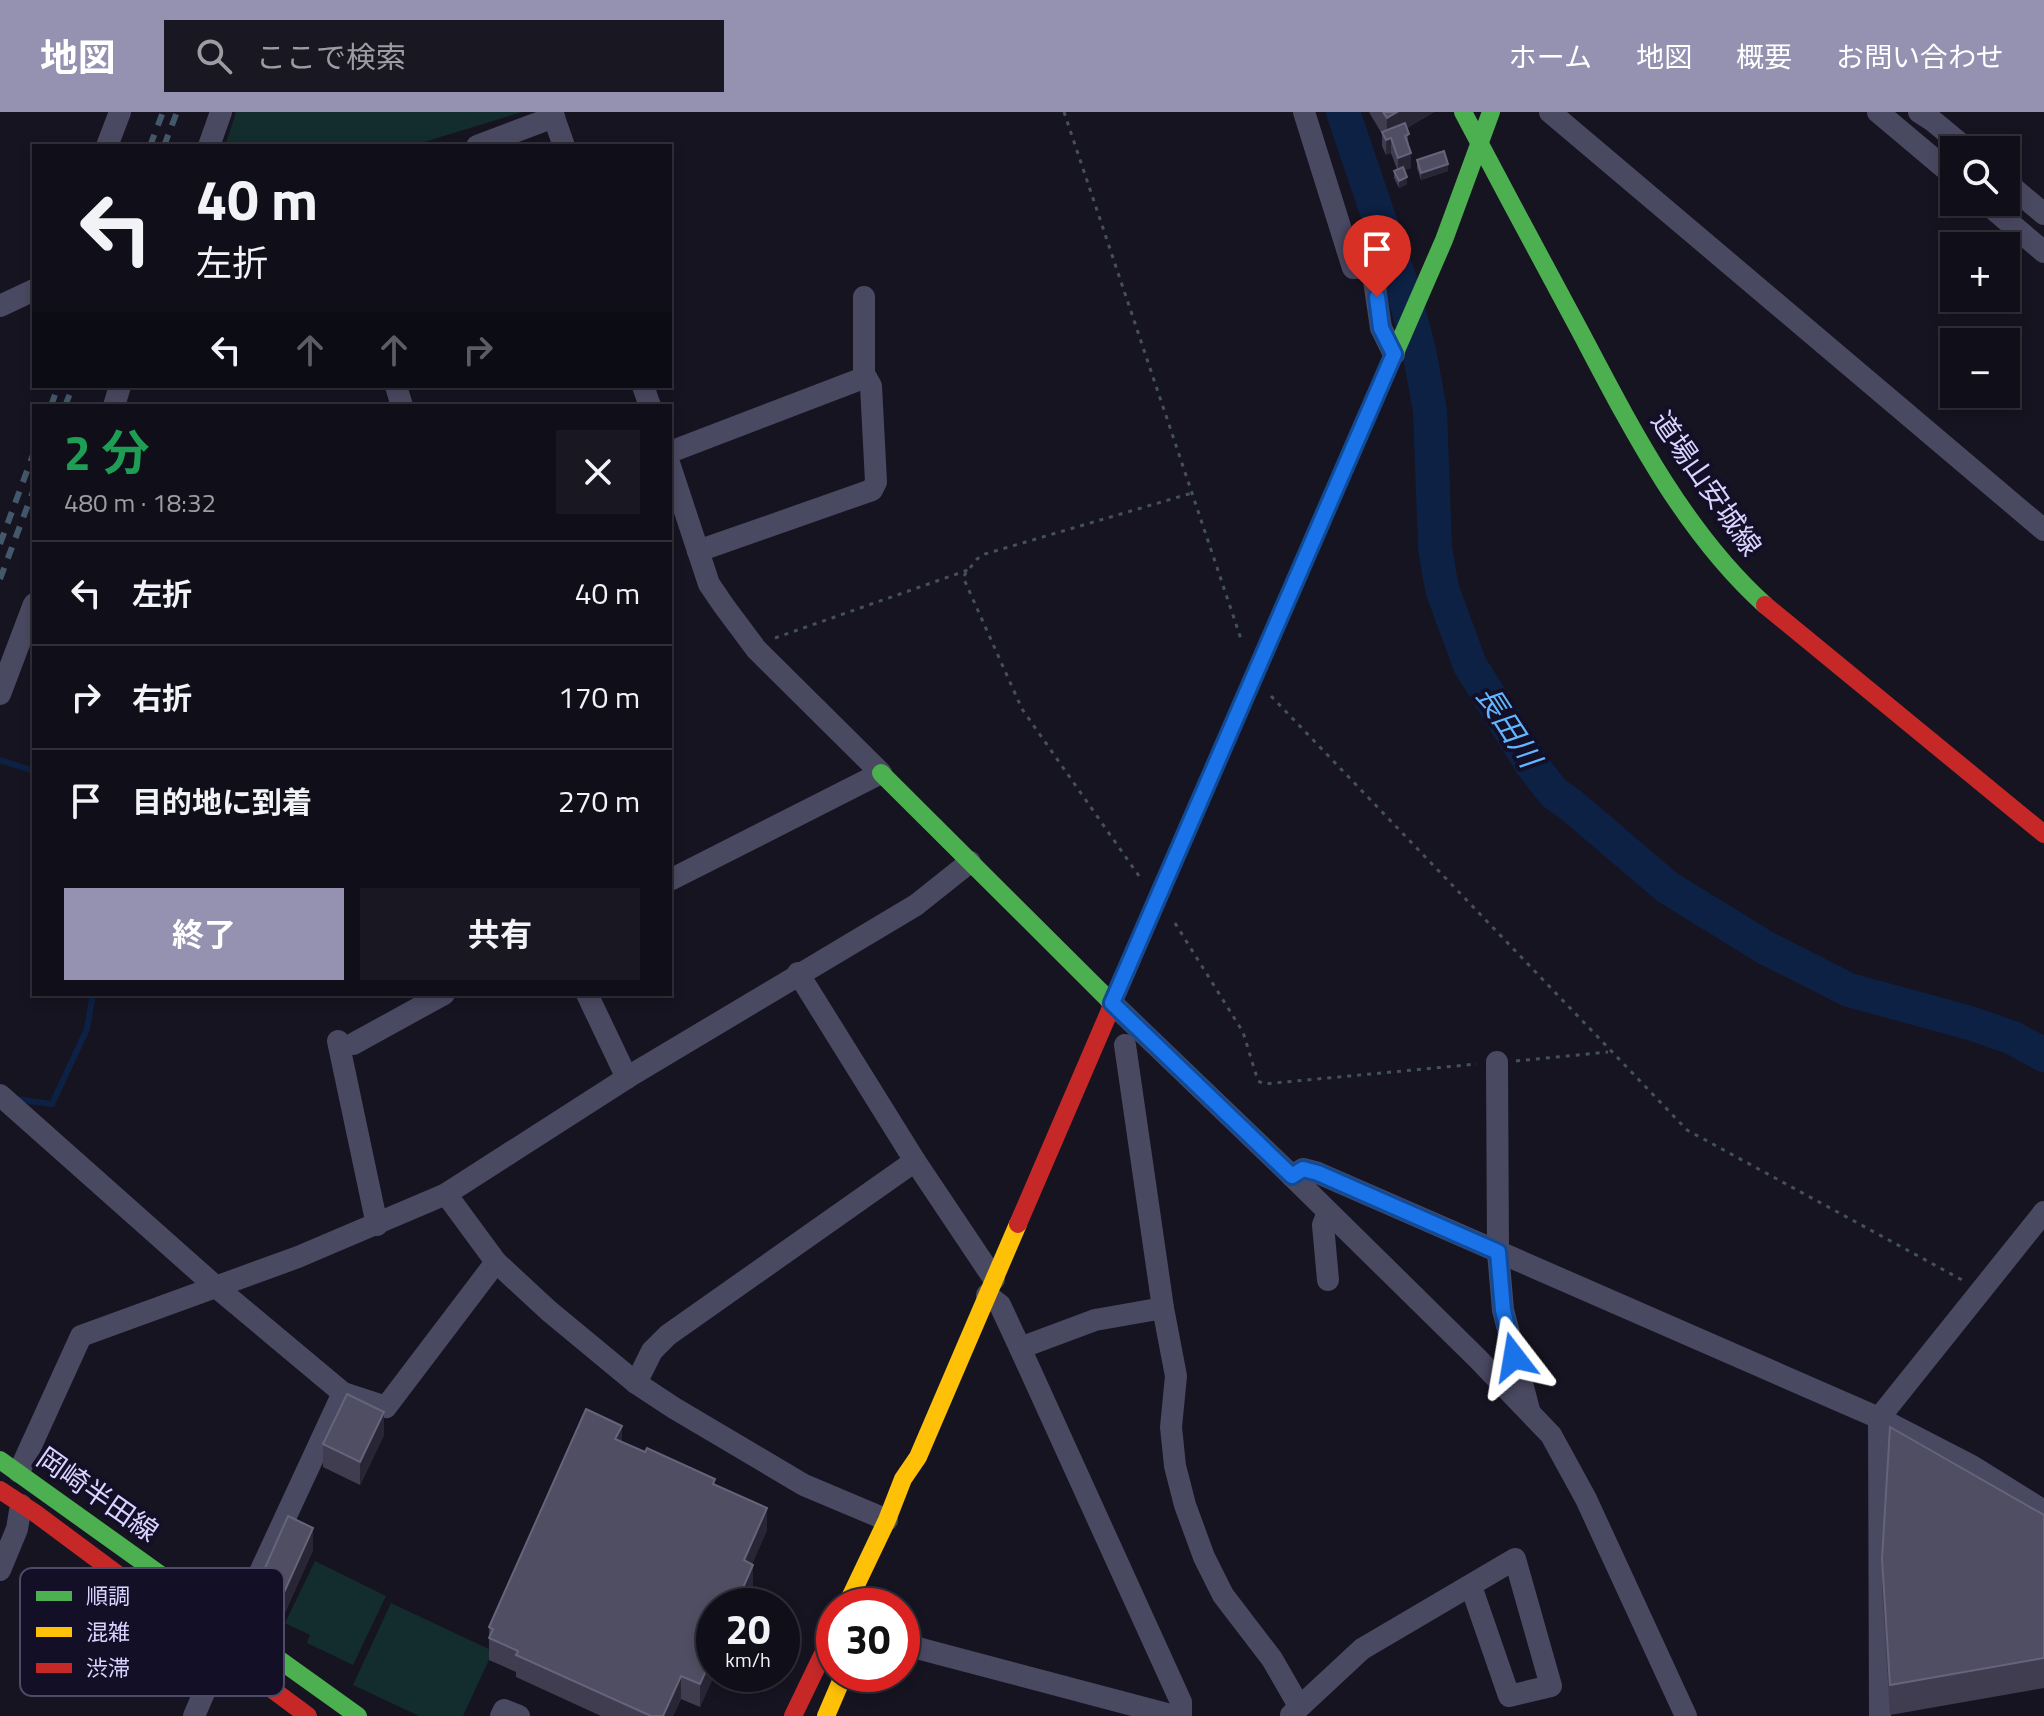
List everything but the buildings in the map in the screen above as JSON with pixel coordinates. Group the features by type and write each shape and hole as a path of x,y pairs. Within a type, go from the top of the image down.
{"street":[{"path":"108,144 120,112"},
{"path":"210,144 221,112"},
{"path":"1304,112 1353,268 1372,267 1381,328 1394,354"},
{"name":"道場山安城線","path":"1463,112 1613,394 1661,476 1699,531 1751,592 1789,626 2044,834"},
{"path":"855,1588 903,1479 918,1457 1444,240 1491,112"},
{"path":"1550,112 2044,530"},
{"path":"1878,112 1940,164"},
{"path":"1919,112 1951,136"},
{"path":"482,144 553,114 563,144"},
{"path":"2020,194 2044,214"},
{"path":"2002,216 2044,252"},
{"path":"0,306 32,291"},
{"path":"698,551 872,490 876,482 871,386 866,377 864,297"},
{"path":"672,451 866,377"},
{"path":"672,472 709,584 753,646 1551,1435 1586,1499 1686,1716"},
{"path":"0,694 32,609"},
{"path":"672,879 881,773"},
{"path":"9,1466 81,1336 298,1257 446,1194 627,1078 904,912 970,862"},
{"path":"798,973 1000,1305 1181,1702 1181,1716"},
{"path":"377,1225 346,1042 440,996"},
{"path":"588,996 627,1078"},
{"path":"1125,1045 1163,1308 1176,1376 1171,1427 1175,1466 1204,1557 1223,1595 1272,1659 1295,1711 1362,1649 1515,1559 1551,1686 1509,1696 1471,1586"},
{"path":"1497,1062 1498,1252 1503,1310 1529,1410"},
{"path":"0,1095 215,1286 343,1393 386,1407 496,1262"},
{"path":"636,1383 652,1351 668,1335 915,1161"},
{"path":"1292,1176 1303,1169 1318,1173 1879,1418 1972,1466 2044,1511"},
{"path":"446,1194 496,1262 549,1311 636,1383 804,1485 887,1520"},
{"path":"1328,1212 1323,1225 1328,1280"},
{"path":"1880,1716 1879,1418 2044,1212"},
{"path":"1020,1348 1095,1320 1163,1308"},
{"path":"262,1568 343,1393"},
{"path":"880,1577 915,1480 918,1457"},
{"name":"岡崎半田線","path":"9,1466 153,1568"},
{"name":"岡崎半田線","path":"0,1490 106,1568"},
{"path":"0,1534 6,1521 21,1505"},
{"path":"0,1570 17,1529 21,1505"},
{"path":"920,1649 1174,1716"},
{"name":"岡崎半田線","path":"284,1662 358,1716"},
{"path":"793,1716 816,1668"},
{"path":"826,1716 836,1692"},
{"path":"194,1716 203,1696"},
{"name":"岡崎半田線","path":"280,1696 308,1716"},
{"path":"501,1716 504,1710 519,1716"}],"path":[{"path":"1064,112 1254,678 1687,1130 1981,1291"},
{"path":"1192,493 985,554 963,577 1022,709 1147,889 1170,914 1243,1032 1258,1081 1264,1084 1610,1052"},
{"path":"753,646 969,569"}],"green space":[{"path":"236,112 522,112 418,144 226,144"},
{"path":"315,1561 386,1596 353,1665 307,1643 310,1635 285,1623"},
{"path":"391,1603 493,1651 463,1716 419,1716 353,1685"}],"waterway":[{"name":"長田川","path":"1343,112 1402,286 1419,350 1430,411 1435,548 1442,589 1470,665 1532,765 1554,793 1667,887 1766,948 1849,990 1970,1023 2013,1038 2044,1055"},
{"path":"0,760 32,770"},
{"path":"15,1099 52,1104 87,1029 93,996"}],"railway":[{"path":"151,144 163,112"},
{"path":"165,144 177,112"},
{"path":"52,404 57,388"},
{"path":"66,404 72,388"},
{"path":"0,544 32,457"},
{"path":"0,579 32,494"}],"traffic: fast":[{"path":"1463,112 1619,405 1661,477 1709,545 1765,605"},
{"path":"1191,822 1444,240 1491,112"},
{"path":"881,773 1112,1003"},
{"path":"0,1460 151,1568"},
{"path":"284,1663 358,1716"}],"traffic: slow":[{"path":"855,1588 903,1479 918,1457 1018,1224"},
{"path":"826,1716 836,1692"}],"traffic: jam":[{"path":"1765,605 2044,834"},
{"path":"1018,1224 1191,822"},
{"path":"0,1490 109,1568"},
{"path":"793,1716 816,1668"},
{"path":"281,1696 308,1716"}],"route":[{"path":"1377,297 1381,328 1394,354 1112,1003 1292,1176 1303,1169 1318,1173 1498,1252 1503,1310 1514,1357"}]}
